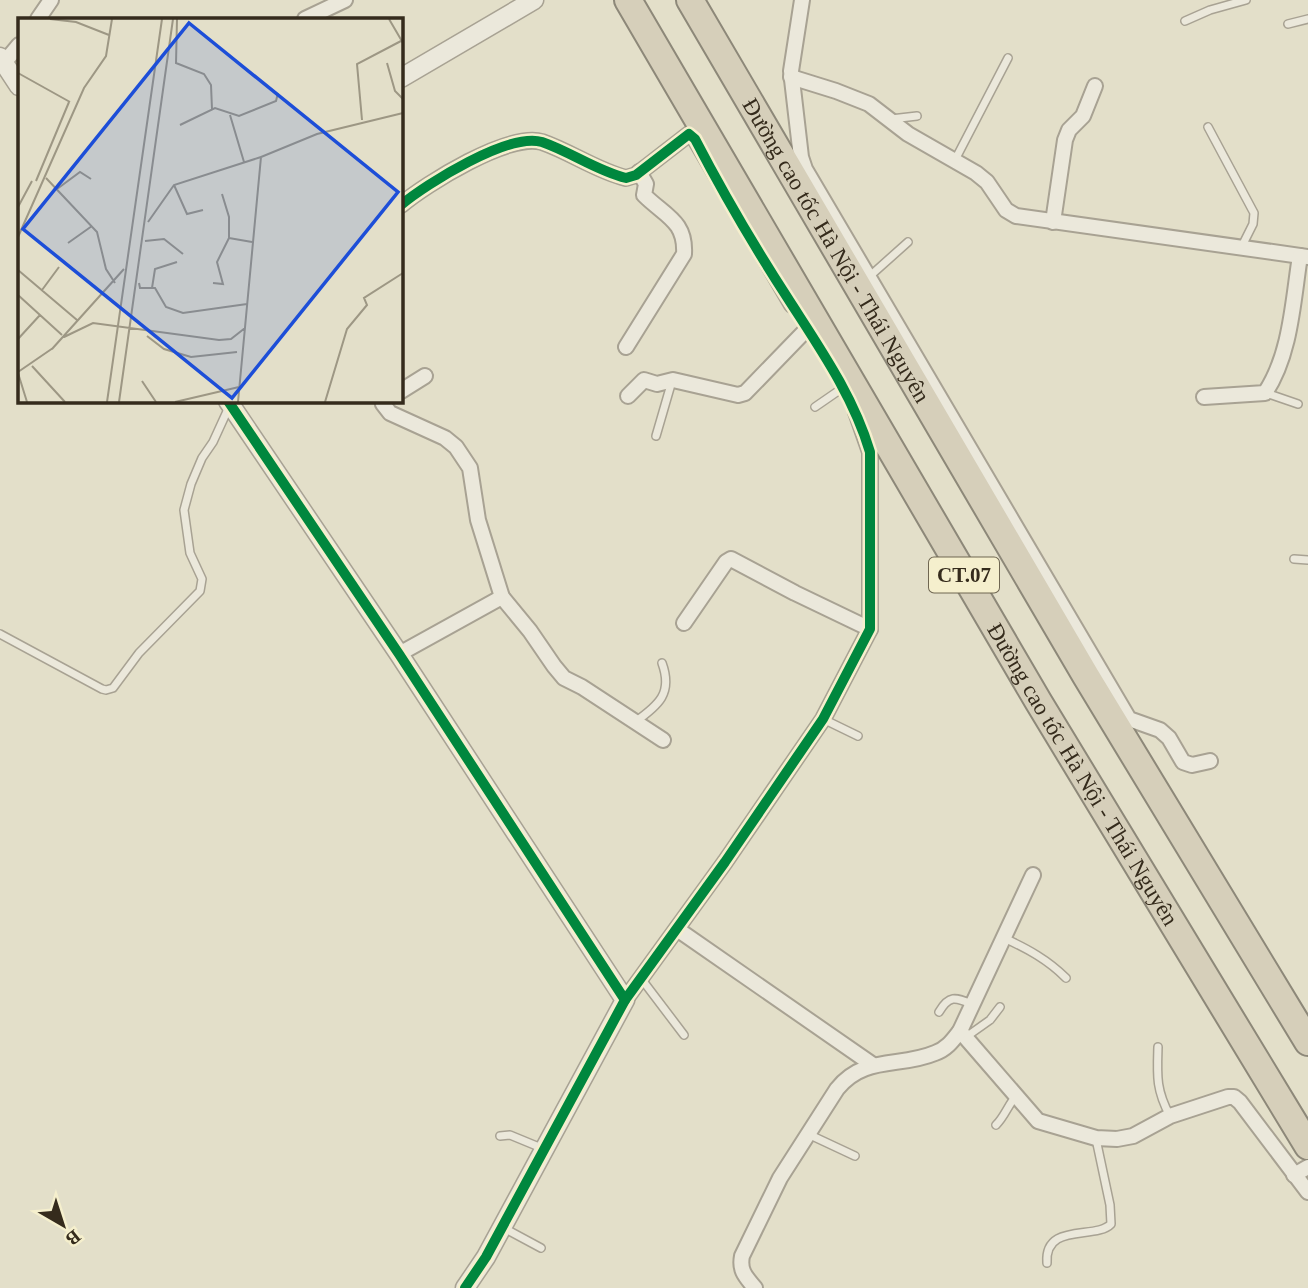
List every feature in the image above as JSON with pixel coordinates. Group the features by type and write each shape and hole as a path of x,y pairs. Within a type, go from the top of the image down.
{"highway":[{"name":"Đường cao tốc Hà Nội - Thái Nguyên","path":"628,0 1038,701 1308,1146"},
{"name":"Đường cao tốc Hà Nội - Thái Nguyên","path":"690,0 1086,676 1308,1042"}],"street":[{"path":"39,18 51,0"},
{"path":"306,18 345,0"},
{"path":"402,77 534,0"},
{"path":"802,0 790,71 801,157 805,169 1129,719 1160,730 1169,738 1184,762 1192,765 1210,761"},
{"path":"18,47 2,60 18,84"},
{"path":"792,77 869,104 908,134 987,182 1006,210 1016,216 1304,256 1281,360 1265,393 1204,397"},
{"path":"1053,222 1065,140 1069,130 1083,116 1095,86"},
{"path":"402,204 445,174 503,147 528,141 538,141 615,176 626,178 639,172 686,135 692,136 844,387 863,427 870,452 870,629 823,719 625,1000 502,1227 465,1288"},
{"path":"626,347 684,254 685,239 682,229 644,195 646,184 639,172"},
{"path":"628,396 641,382 657,384 673,380 738,395 745,393 807,329"},
{"path":"402,390 425,376"},
{"path":"231,402 625,1000"},
{"path":"384,402 383,404 390,413 445,438 456,447 470,468 478,520 502,597 564,678 663,740"},
{"path":"684,623 726,562 731,559 870,629"},
{"path":"399,654 502,597"},
{"path":"755,1288 740,1266 742,1256 780,1178 846,1078 873,1065 934,1054 963,1034 973,1004 1033,875"},
{"path":"677,929 873,1065"},
{"path":"963,1034 1038,1121 1096,1138 1117,1139 1133,1136 1170,1116 1234,1097 1308,1192"},
{"path":"1294,1175 1308,1167"}],"lane":[{"path":"1185,21 1210,10 1246,0"},
{"path":"1288,24 1308,19"},
{"path":"955,161 1007,58"},
{"path":"891,119 917,116"},
{"path":"1208,127 1255,218 1241,248"},
{"path":"870,276 908,242"},
{"path":"656,436 673,380"},
{"path":"815,407 844,387"},
{"path":"1265,393 1297,404"},
{"path":"0,634 106,691 113,688 139,653 200,591 202,579 190,553 184,510 202,458 213,442 231,402"},
{"path":"1294,559 1308,559"},
{"path":"635,722 660,701 666,685 662,663"},
{"path":"823,719 858,736"},
{"path":"1004,938 1038,954 1066,978"},
{"path":"640,976 684,1035"},
{"path":"939,1012 945,1002 953,999 973,1004"},
{"path":"963,1034 990,1020 1000,1007"},
{"path":"1158,1047 1157,1082 1170,1116"},
{"path":"996,1125 1016,1095"},
{"path":"500,1136 510,1135 545,1149"},
{"path":"808,1135 855,1156"},
{"path":"1047,1263 1046,1254 1049,1247 1065,1236 1077,1232 1100,1231 1111,1224 1110,1205 1096,1138"},
{"path":"502,1227 541,1248"}],"cycle path":[{"path":"402,204 468,162 510,145 527,141 542,142 626,178 636,175 689,134 695,139 751,239 834,372 854,411 870,452 870,629 823,719 725,862 625,1000"},
{"path":"229,402 399,654 625,1000 486,1257 465,1288"}]}
